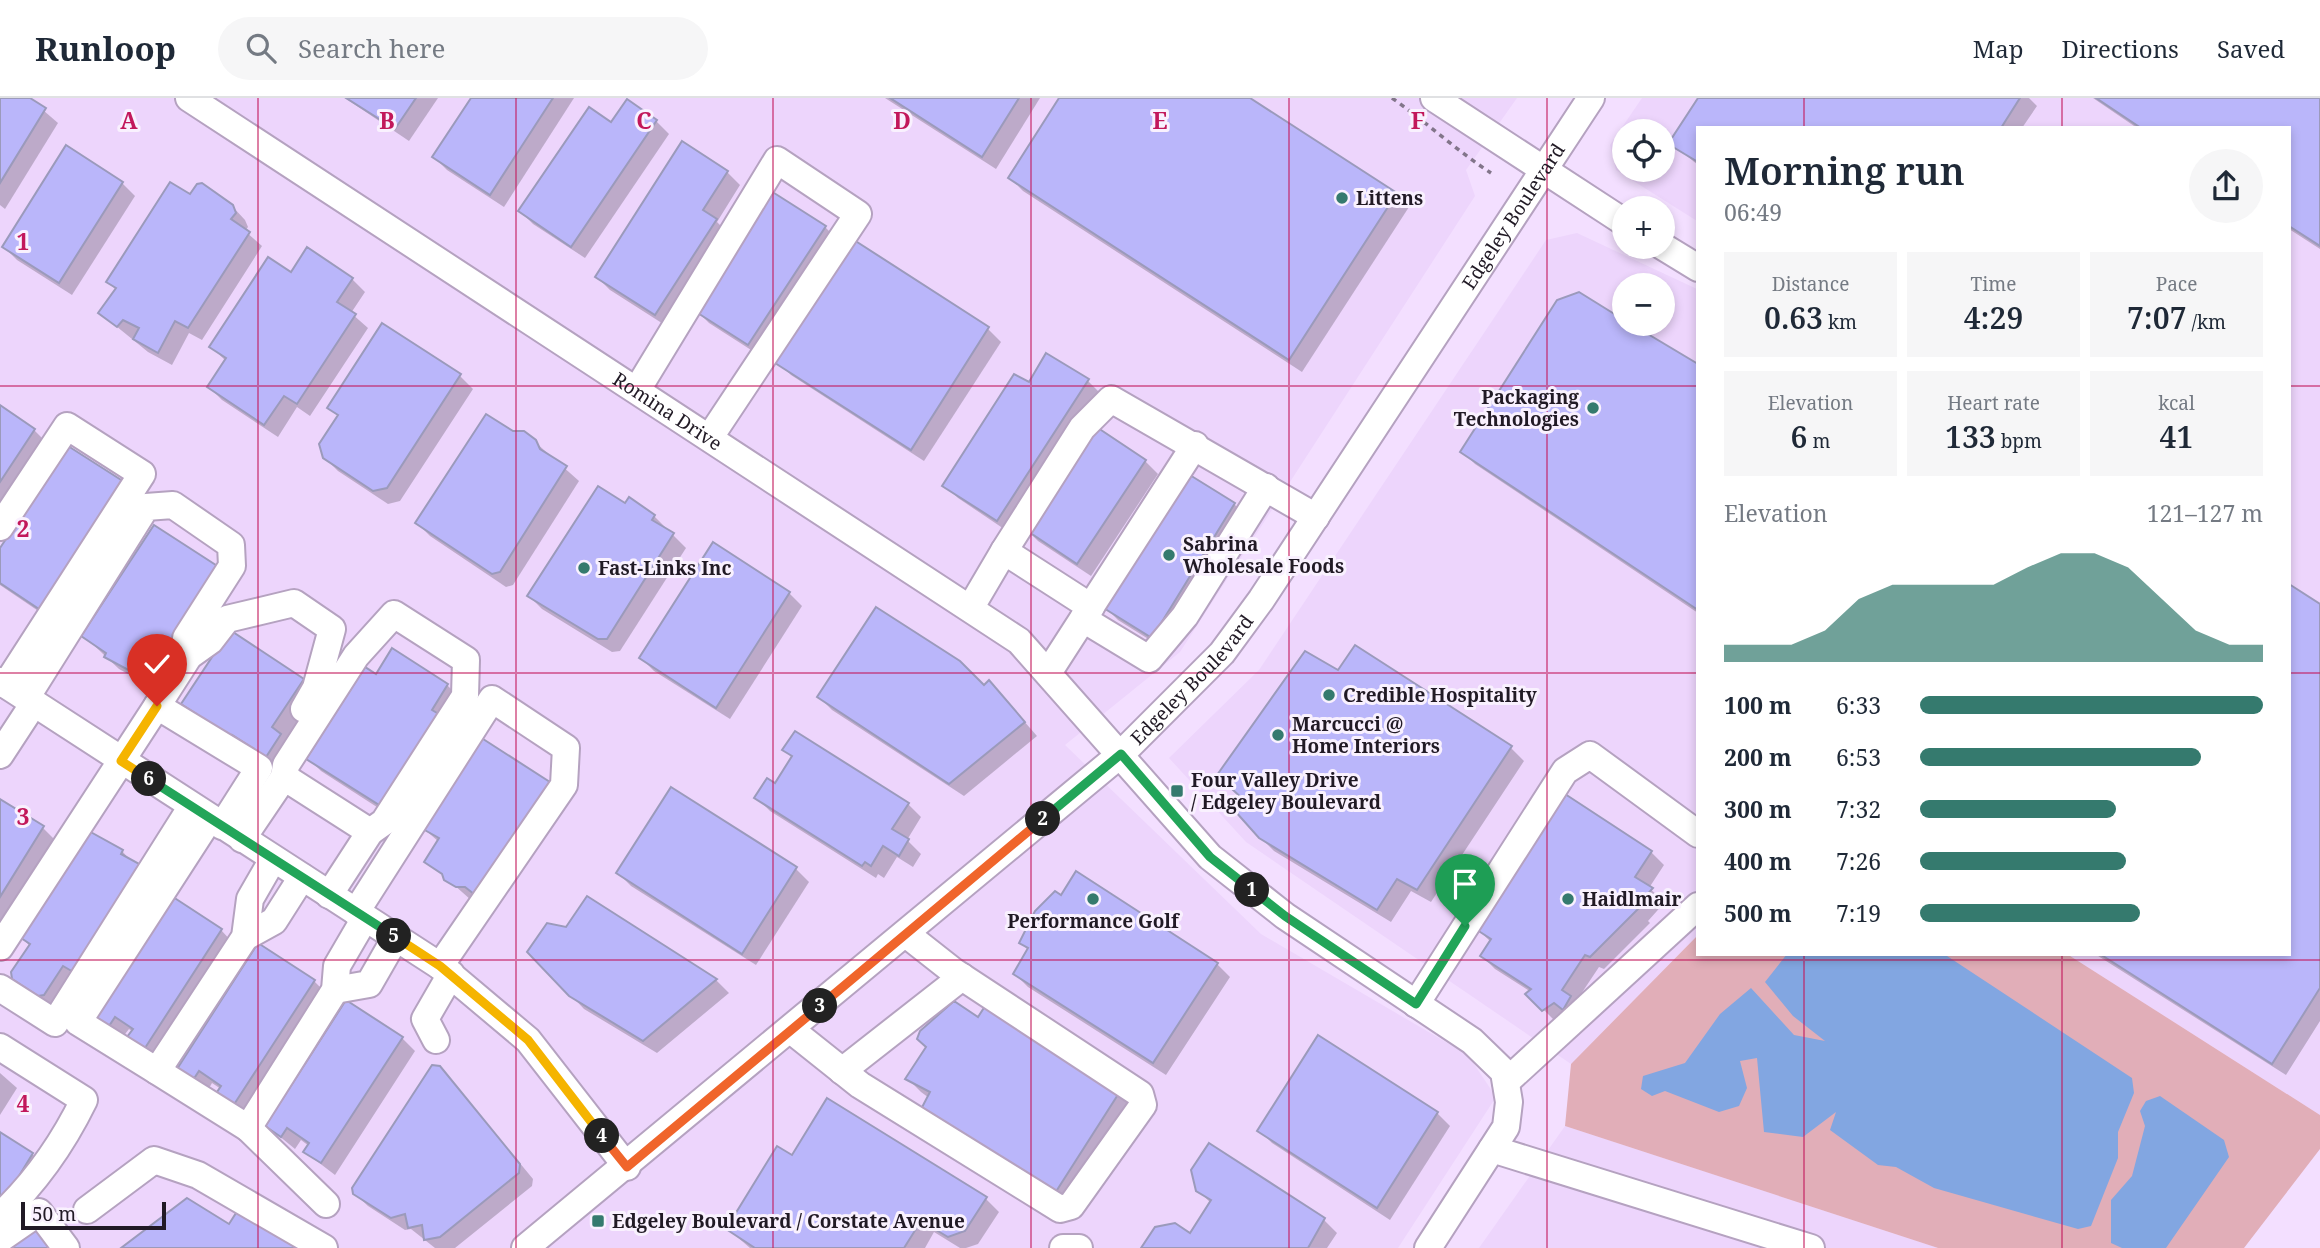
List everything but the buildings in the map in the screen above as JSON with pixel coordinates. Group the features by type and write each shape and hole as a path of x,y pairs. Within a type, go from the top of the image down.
{"street":[{"name":"Romina Drive","path":"189,98 971,607 1019,641 1210,857 1285,916 1472,1041 1504,1072 1506,1082"},
{"path":"1434,98 1612,214"},
{"name":"Edgeley Boulevard","path":"525,1248 627,1167 1121,754 1222,653 1316,517 1591,98"},
{"path":"637,390 777,160 858,214 710,437"},
{"path":"1675,254 1696,267"},
{"path":"971,607 1082,428 1111,398 1316,517"},
{"path":"0,527 67,426 142,474 16,692 0,755"},
{"path":"1048,673 1195,445"},
{"path":"1004,551 1149,659 1185,616 1266,487"},
{"path":"16,692 146,507 173,505 231,545 232,566 186,638 189,656"},
{"path":"0,924 114,756 157,706 189,656 210,641 227,619 293,603 332,629 316,688 272,758 259,768 55,1023 0,988"},
{"path":"326,1204 248,1128 78,1022 217,822 284,777 286,765 356,656 394,614 466,660 465,696 384,822 370,832 329,895"},
{"path":"16,692 446,970 528,1040 627,1167"},
{"path":"248,1128 335,990 337,965 360,915 492,699 566,748 564,785 446,970 425,1019 436,1040"},
{"path":"157,706 259,768"},
{"path":"1416,1004 1564,771 1590,755 1696,833"},
{"path":"0,947 114,756"},
{"path":"284,777 370,832"},
{"path":"157,1071 245,937 250,899 273,859"},
{"path":"245,937 274,921 302,877"},
{"path":"1428,1248 1506,1127 1509,1102 1506,1082 1696,908"},
{"path":"791,1030 842,1071 1060,1209 1071,1206 1143,1105 1140,1094 962,977 906,934"},
{"path":"335,990 369,984 396,937"},
{"path":"842,1071 962,977"},
{"path":"0,1047 84,1100 72,1124 27,1190 0,1216"},
{"path":"1492,1149 1811,1248"},
{"path":"87,1210 154,1160 198,1175 324,1248"},
{"path":"0,1239 39,1212 66,1248"},
{"path":"1063,1248 1079,1248"}],"path":[{"path":"1392,98 1418,116 1451,147 1491,173"}],"shaded area":[{"path":"0,98 1517,98 1466,170 1475,196 1180,652 1065,745 1261,934 1468,1055 1496,1097 1398,1248 0,1248"},
{"path":"1642,98 2320,98 2320,1115 2070,956 2291,956 2291,126 1696,126 1696,220 1675,207 1675,196 1657,196 1635,182 1675,182 1675,119 1628,119"},
{"path":"1577,233 1612,249 1612,259 1633,259 1663,273 1612,273 1612,336 1675,336 1675,279 1696,289 1696,937 1571,1064 1246,842 1169,758 1259,670 1546,240"},
{"path":"1696,937 1696,956 2070,956 2320,1115 2320,1149 2244,1248 1938,1248 1565,1126 1571,1064"},
{"path":"1565,1126 1938,1248 1479,1248"}],"water":[{"path":"1785,956 1947,956 2132,1078 2134,1093 2118,1132 2118,1158 2091,1226 2078,1229 1934,1188 1896,1167 1878,1165 1830,1130 1836,1112 1803,1137 1764,1132 1757,1058 1740,1061 1747,1088 1739,1106 1719,1112 1665,1091 1652,1096 1641,1089 1643,1076 1685,1063 1720,1014 1751,988 1794,1035 1825,1041 1793,1016 1765,982"},
{"path":"2160,1096 2224,1140 2229,1157 2166,1248 2122,1248 2111,1243 2111,1200 2132,1176 2145,1126 2140,1111 2146,1101"}],"place":[{"name":"Littens","path":"1342,198"},
{"name":"Packaging Technologies","path":"1593,408"},
{"name":"Sabrina Wholesale Foods","path":"1169,555"},
{"name":"Fast-Links Inc","path":"584,568"},
{"name":"Credible Hospitality","path":"1329,695"},
{"name":"Marcucci @ Home Interiors","path":"1278,735"},
{"name":"Four Valley Drive / Edgeley Boulevard","path":"1177,791"},
{"name":"Performance Golf","path":"1093,899"},
{"name":"Haidlmair","path":"1568,899"},
{"name":"Edgeley Boulevard / Corstate Avenue","path":"598,1221"}],"route":[{"path":"157,706 121,761 440,966 480,997 528,1040 627,1167 1121,754 1210,857 1285,916 1416,1004 1465,926"}]}
